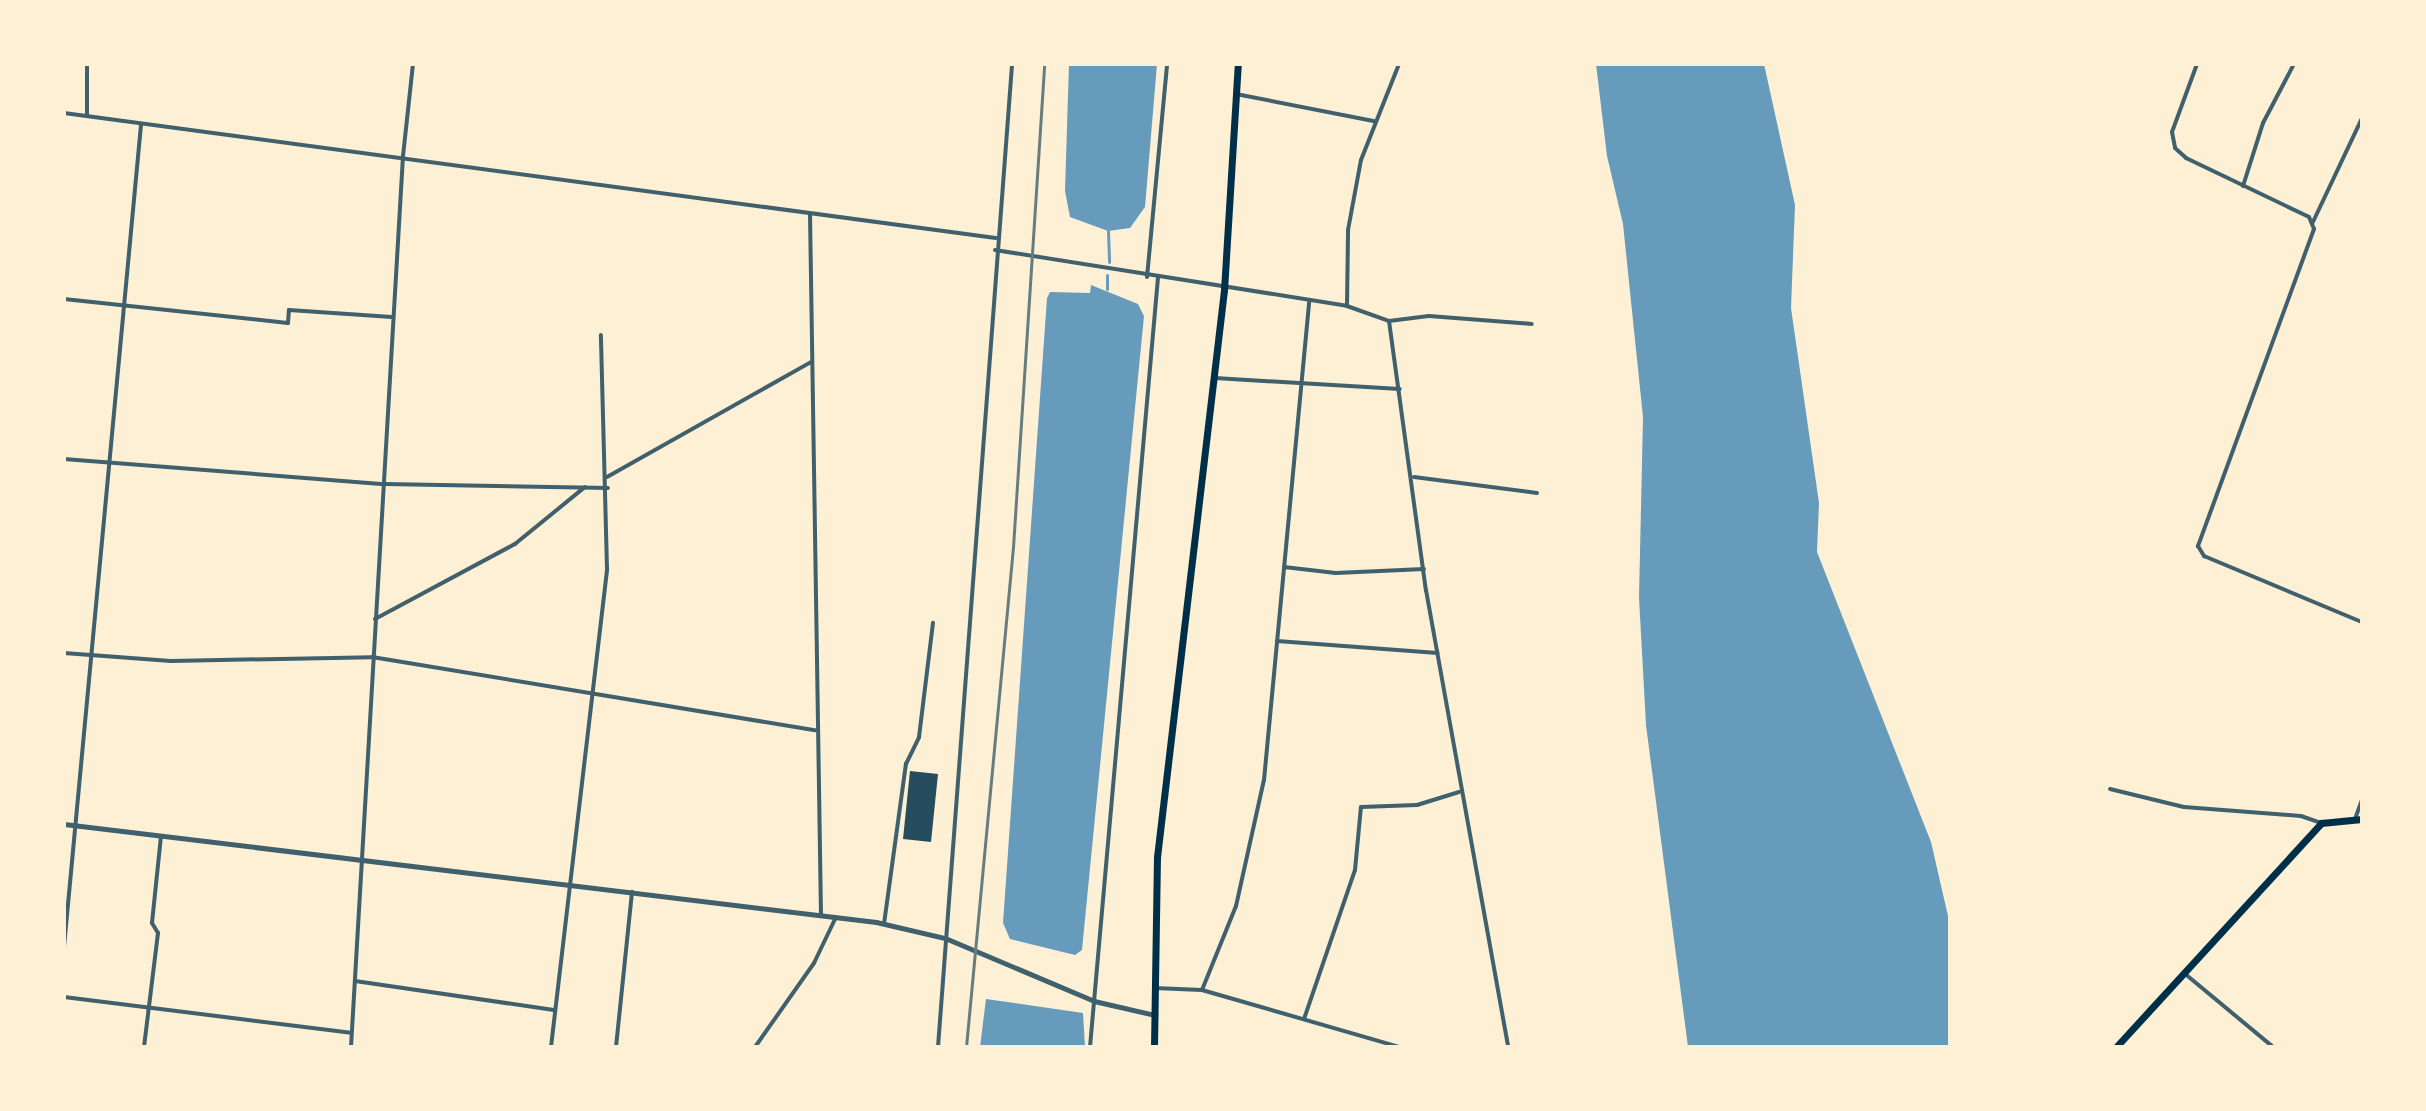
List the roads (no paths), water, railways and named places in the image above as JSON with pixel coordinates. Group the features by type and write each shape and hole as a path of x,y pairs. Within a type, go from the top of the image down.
{"highway":[{"path":"1154,1047 1157,857 1224,290 1238,64"},
{"path":"2116,1047 2321,823 2358,819"}],"street":[{"path":"87,64 87,116"},
{"path":"351,1047 403,156 413,64"},
{"path":"938,1047 995,250 1012,64"},
{"path":"1147,277 1167,64"},
{"path":"1347,306 1348,230 1373,121 1393,88 1399,64"},
{"path":"2197,64 2172,132 2175,148 2243,186 2309,217 2312,224"},
{"path":"2243,186 2263,123 2294,64"},
{"path":"1236,94 1373,121"},
{"path":"64,113 403,156 996,238"},
{"path":"2362,118 2312,224 2311,242 2198,546 2204,556 2362,622"},
{"path":"64,947 141,124"},
{"path":"810,213 815,730 821,915"},
{"path":"995,250 1224,290 1347,306 1389,321 1429,316 1532,324"},
{"path":"1090,1047 1158,278"},
{"path":"64,299 288,323 289,310 393,317"},
{"path":"1202,990 1236,906 1264,780 1309,301"},
{"path":"1389,321 1459,792 1508,1047"},
{"path":"551,1047 566,885 607,569 608,488 601,335"},
{"path":"607,477 811,362"},
{"path":"1215,378 1401,389"},
{"path":"64,459 384,484 608,488"},
{"path":"1414,477 1537,493"},
{"path":"375,619 515,544 585,487"},
{"path":"1284,567 1336,573 1424,569"},
{"path":"884,924 906,764 919,737 924,709 933,623"},
{"path":"1277,641 1439,653"},
{"path":"64,653 171,661 372,657 815,730"},
{"path":"2110,789 2184,807 2301,816 2321,823"},
{"path":"1304,1019 1355,870 1361,807 1417,805 1459,792"},
{"path":"2358,819 2362,800"},
{"path":"64,824 884,924 945,938 1094,1001 1155,1015"},
{"path":"144,1047 146,1008 158,933 152,923 161,836"},
{"path":"616,1047 632,892"},
{"path":"755,1047 814,963 836,917"},
{"path":"2184,973 2273,1047"},
{"path":"355,981 554,1010"},
{"path":"1154,988 1202,990 1399,1047"},
{"path":"64,997 351,1033"}],"water":[{"path":"1069,64 1157,64 1145,207 1130,228 1108,231 1070,217 1065,191"},
{"path":"1596,64 1764,64 1795,205 1791,308 1819,503 1817,552 1931,842 1948,916 1948,1047 1688,1047 1646,725 1639,598 1643,417 1623,224 1607,156"},
{"path":"1091,285 1138,304 1144,316 1082,950 1075,955 1010,939 1003,923 1047,298 1050,292 1090,293"},
{"path":"986,999 1083,1013 1085,1047 980,1047"}],"waterway":[{"path":"1108,231 1109,262"},
{"path":"1107,275 1107,289"}],"railway":[{"path":"966,1047 1013,547 1044,64"}]}
